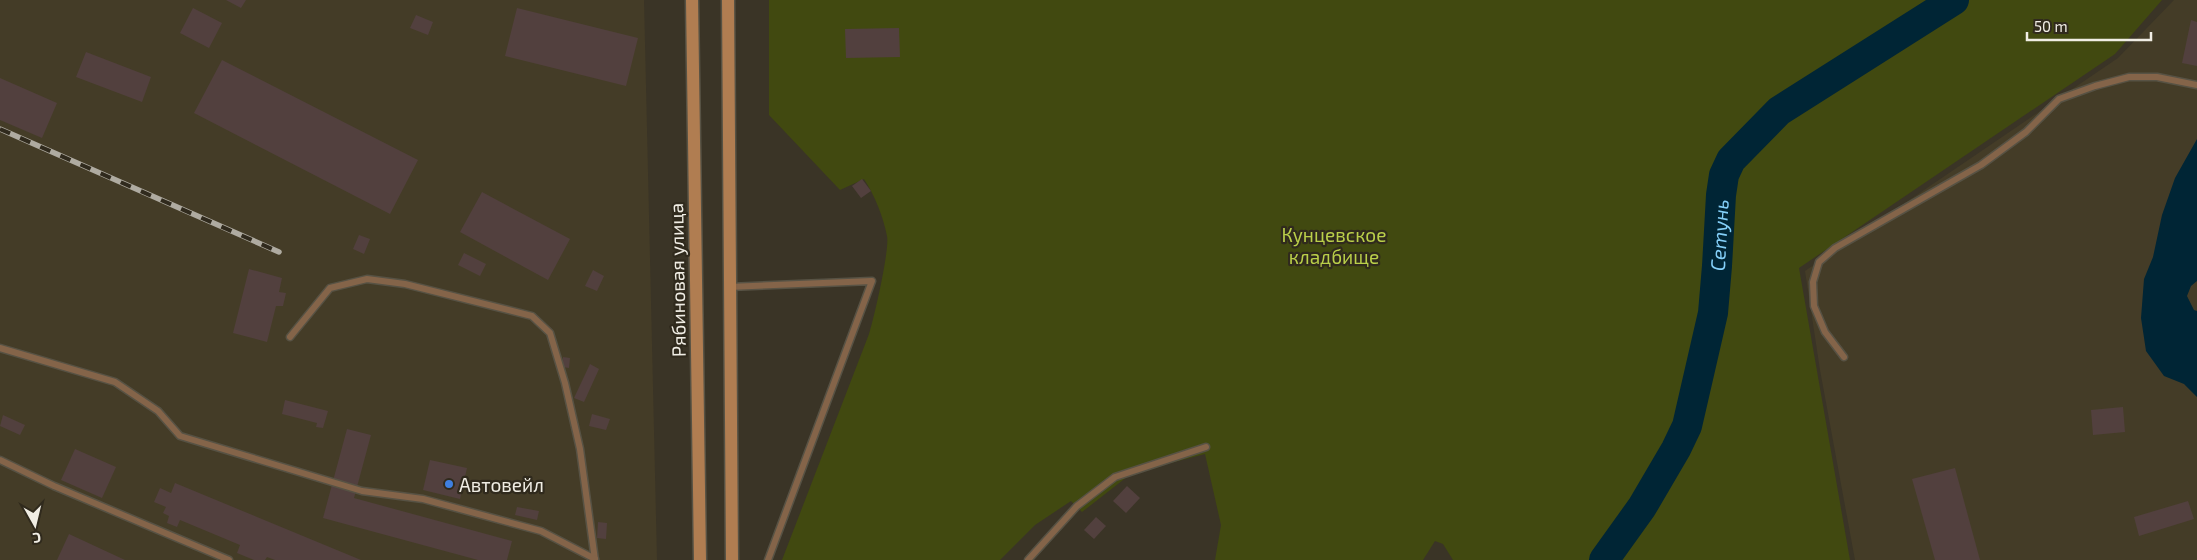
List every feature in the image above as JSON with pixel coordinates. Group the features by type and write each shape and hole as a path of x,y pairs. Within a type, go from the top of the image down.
{"main road":[{"name":"Рябиновая улица","path":"692,0 700,560"},
{"path":"728,0 732,560"}],"lane":[{"path":"1844,357 1824,332 1814,306 1813,282 1819,262 1836,248 1981,165 2026,132 2059,99 2095,86 2129,77 2157,77 2197,85"},
{"path":"290,337 330,288 367,279 405,284 532,316 550,333 564,383 580,449 595,559"},
{"path":"729,287 872,281 768,560"},
{"path":"0,348 115,382 158,411 180,436 362,491 423,499 542,531 595,559"},
{"path":"1028,560 1077,506 1115,477 1206,447"},
{"path":"0,460 54,486 229,560"}],"shaded area":[{"path":"0,0 644,0 657,560 0,560"},
{"path":"2174,0 2197,0 2197,560 1855,560 1820,370 1805,271 2118,58"}],"green space":[{"name":"Кунцевское кладбище","path":"769,0 2162,0 2115,54 1799,268 1850,560 1453,560 1443,544 1435,541 1423,560 1215,560 1221,525 1205,454 1132,473 1082,512 1071,501 1035,525 1000,560 782,560 869,334 881,284 887,236 881,214 872,192 864,179 840,190 769,115"}],"water":[{"path":"2197,139 2197,281 2191,286 2187,296 2194,310 2197,311 2197,397 2184,384 2164,376 2146,351 2141,318 2144,279 2153,257 2162,215 2175,178"}],"building":[{"path":"226,0 246,0 241,8"},
{"path":"193,8 222,23 209,48 180,33"},
{"path":"517,8 638,38 626,86 505,56"},
{"path":"416,15 433,22 428,35 410,28"},
{"path":"2191,20 2197,22 2197,66 2182,63"},
{"path":"899,28 900,57 846,58 845,29"},
{"path":"86,52 151,77 142,102 76,77"},
{"path":"222,60 418,160 390,214 194,113"},
{"path":"0,78 57,103 42,138 0,120"},
{"path":"862,179 871,191 861,198 852,186"},
{"path":"482,192 570,239 548,280 460,232"},
{"path":"359,235 370,239 364,254 353,249"},
{"path":"464,253 486,264 480,276 458,265"},
{"path":"249,269 282,278 279,292 286,293 283,306 276,306 267,342 233,333"},
{"path":"593,270 604,276 597,291 585,286"},
{"path":"563,357 570,358 569,368 562,367"},
{"path":"590,364 599,369 584,402 574,398"},
{"path":"285,400 328,411 323,428 316,427 317,423 282,414"},
{"path":"2123,407 2125,432 2093,435 2091,410"},
{"path":"592,414 610,419 606,430 589,426"},
{"path":"3,415 25,425 20,435 0,426"},
{"path":"347,429 371,435 354,498 512,541 507,560 478,560 323,518"},
{"path":"75,449 116,467 102,498 61,480"},
{"path":"430,460 467,468 460,499 423,490"},
{"path":"1955,468 1980,560 1935,560 1912,479"},
{"path":"175,483 361,560 275,560 267,557 265,560 254,560 237,553 240,545 180,520 177,527 167,523 169,516 163,513 166,507 154,502 160,488 171,493"},
{"path":"1127,486 1140,498 1126,513 1113,501"},
{"path":"2188,501 2194,519 2139,536 2134,517"},
{"path":"517,507 539,511 537,520 515,515"},
{"path":"1096,517 1106,526 1094,539 1084,530"},
{"path":"598,522 607,523 606,539 597,538"},
{"path":"69,534 125,560 57,560"}],"waterway":[{"name":"Сетунь","path":"1604,560 1642,507 1676,449 1687,426 1713,313 1721,195 1724,175 1731,160 1779,111 1954,0"}],"railway":[{"path":"0,129 279,252"}],"place":[{"name":"Автовейл","path":"449,484"}]}
